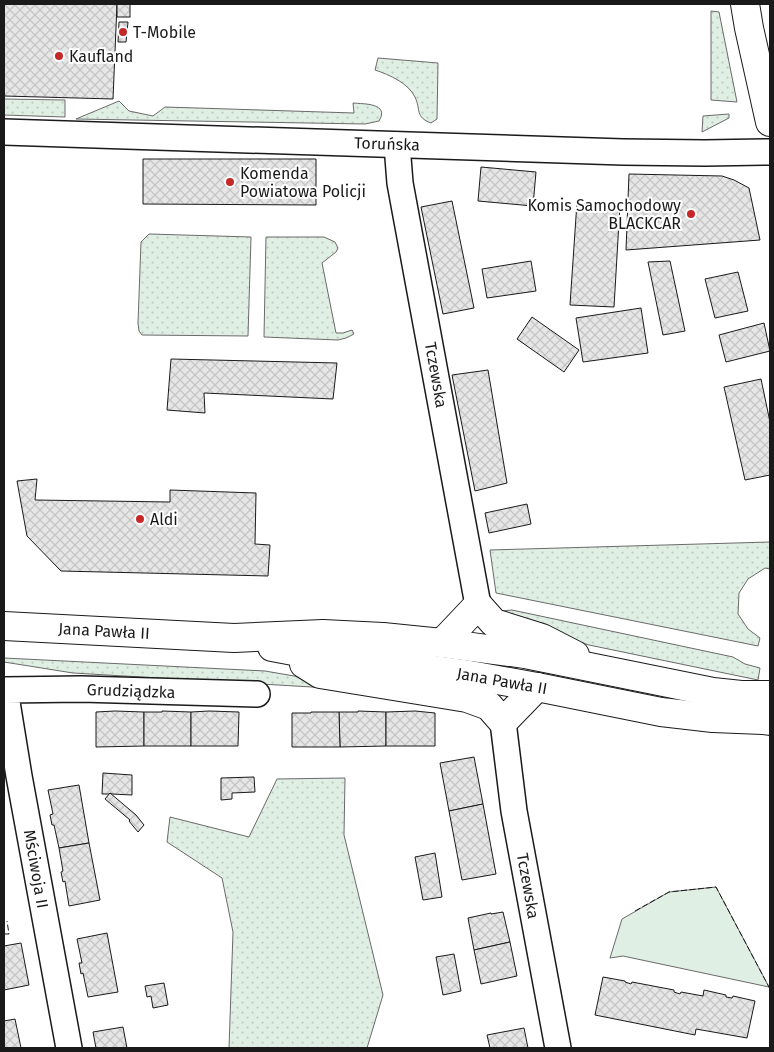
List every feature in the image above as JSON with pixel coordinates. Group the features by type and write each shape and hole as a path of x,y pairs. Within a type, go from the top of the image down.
{"main road":[{"path":"745,4 770,122"},
{"path":"442,643 478,605 494,623 542,638 600,668"},
{"name":"Jana Pawła II","path":"4,626 234,638 323,634 383,637 526,654 713,692 741,695 770,695"},
{"name":"Jana Pawła II","path":"234,638 320,656 373,661 537,686 661,712 687,716 770,721"},
{"path":"279,648 320,674 467,698 489,706 503,722 537,686"}],"street":[{"name":"Toruńska","path":"4,132 623,152 770,152"},
{"name":"Tczewska","path":"398,145 400,183 478,605"},
{"name":"Grudziądzka","path":"5,690 81,689 257,694"},
{"name":"Mściwoja II","path":"5,690 69,1048"},
{"name":"Tczewska","path":"503,722 514,811 558,1048"}],"green space":[{"path":"711,11 719,12 737,102 711,100"},
{"path":"378,58 438,63 437,119 431,123 426,121 420,116 415,97 408,88 392,77 375,70"},
{"path":"4,99 65,100 65,117 4,115"},
{"path":"119,101 129,111 153,116 165,107 354,113 353,103 369,104 379,108 381,115 379,121 365,124 76,119"},
{"path":"729,114 729,118 702,132 703,116"},
{"path":"149,234 251,237 248,336 142,335 139,331 138,323 141,242"},
{"path":"266,237 324,237 335,242 338,248 336,252 322,263 336,333 352,330 354,334 338,340 264,337"},
{"path":"770,542 770,569 765,568 748,579 739,593 738,614 748,629 760,638 758,646 496,593 490,550"},
{"path":"512,610 733,657 745,664 760,668 758,680 589,645 507,617 502,611"},
{"path":"4,658 265,671 341,684 353,691 73,673 4,662"},
{"path":"345,778 344,835 383,995 367,1048 229,1048 233,932 222,878 167,842 170,817 249,837 277,779"},
{"path":"716,887 769,987 623,956 610,958 622,919 669,892"}],"building":[{"name":"Kaufland","path":"4,4 117,4 113,99 4,96"},
{"path":"117,4 130,4 130,17 117,17"},
{"name":"T-Mobile","path":"119,22 128,22 126,42 118,42"},
{"name":"Komenda Powiatowa Policji","path":"143,159 316,159 316,205 143,204"},
{"path":"481,167 536,172 533,206 478,201"},
{"name":"Komis Samochodowy BLACKCAR","path":"629,174 722,176 734,180 749,188 760,240 626,250"},
{"path":"452,201 474,308 443,314 421,207"},
{"path":"577,202 620,205 614,307 570,305"},
{"path":"531,261 536,291 487,298 482,269"},
{"path":"670,261 685,331 663,335 648,262"},
{"path":"738,272 748,311 715,318 705,279"},
{"path":"641,308 648,353 583,362 576,318"},
{"path":"532,317 579,350 564,372 517,339"},
{"path":"764,323 770,351 726,362 719,335"},
{"path":"171,359 337,363 333,399 204,393 205,413 167,410"},
{"path":"488,370 507,483 475,491 452,375"},
{"path":"761,379 770,422 770,475 745,480 724,387"},
{"name":"Aldi","path":"37,479 35,500 170,502 170,490 256,493 255,544 270,545 268,576 61,571 27,536 17,481"},
{"path":"527,504 531,524 489,533 485,513"},
{"path":"415,711 435,713 435,746 386,746 386,712"},
{"path":"96,712 144,712 144,746 96,747"},
{"path":"144,712 191,712 191,746 144,746"},
{"path":"191,712 239,712 238,746 191,746"},
{"path":"339,712 386,712 386,746 340,747"},
{"path":"339,712 340,747 292,747 292,713"},
{"path":"474,757 483,804 449,811 440,763"},
{"path":"103,773 132,775 132,795 102,794"},
{"path":"254,777 255,792 232,793 232,799 221,800 221,778"},
{"path":"79,785 89,843 59,848 50,815 53,814 48,790"},
{"path":"110,793 136,815 144,825 138,832 130,820 105,799"},
{"path":"483,804 496,874 462,880 449,811"},
{"path":"89,843 100,900 69,906 65,881 63,882 61,872 63,871 59,848"},
{"path":"435,853 442,897 423,900 415,857"},
{"path":"503,912 510,942 474,950 468,918"},
{"path":"107,933 118,992 88,997 83,973 81,974 79,963 82,963 77,939"},
{"path":"510,942 517,976 481,984 474,950"},
{"path":"21,943 29,985 4,990 4,946"},
{"path":"454,954 461,991 443,995 436,957"},
{"path":"603,977 631,984 632,982 674,990 674,992 680,994 681,992 703,996 704,990 726,995 726,997 732,998 733,996 755,1001 747,1038 696,1029 695,1035 595,1015"},
{"path":"164,983 168,1005 153,1008 151,996 147,997 145,986"},
{"path":"15,1019 21,1048 4,1048 4,1021"},
{"path":"123,1027 127,1048 96,1048 93,1032"},
{"path":"524,1028 528,1048 490,1048 487,1035"}],"fence":[{"path":"635,911 669,892 716,887 770,989"},
{"path":"4,934 9,934 7,921"}],"place":[{"name":"T-Mobile","path":"123,32"},
{"name":"Kaufland","path":"59,56"},
{"name":"Komenda Powiatowa Policji","path":"230,182"},
{"name":"Komis Samochodowy BLACKCAR","path":"691,214"},
{"name":"Aldi","path":"140,519"}]}
